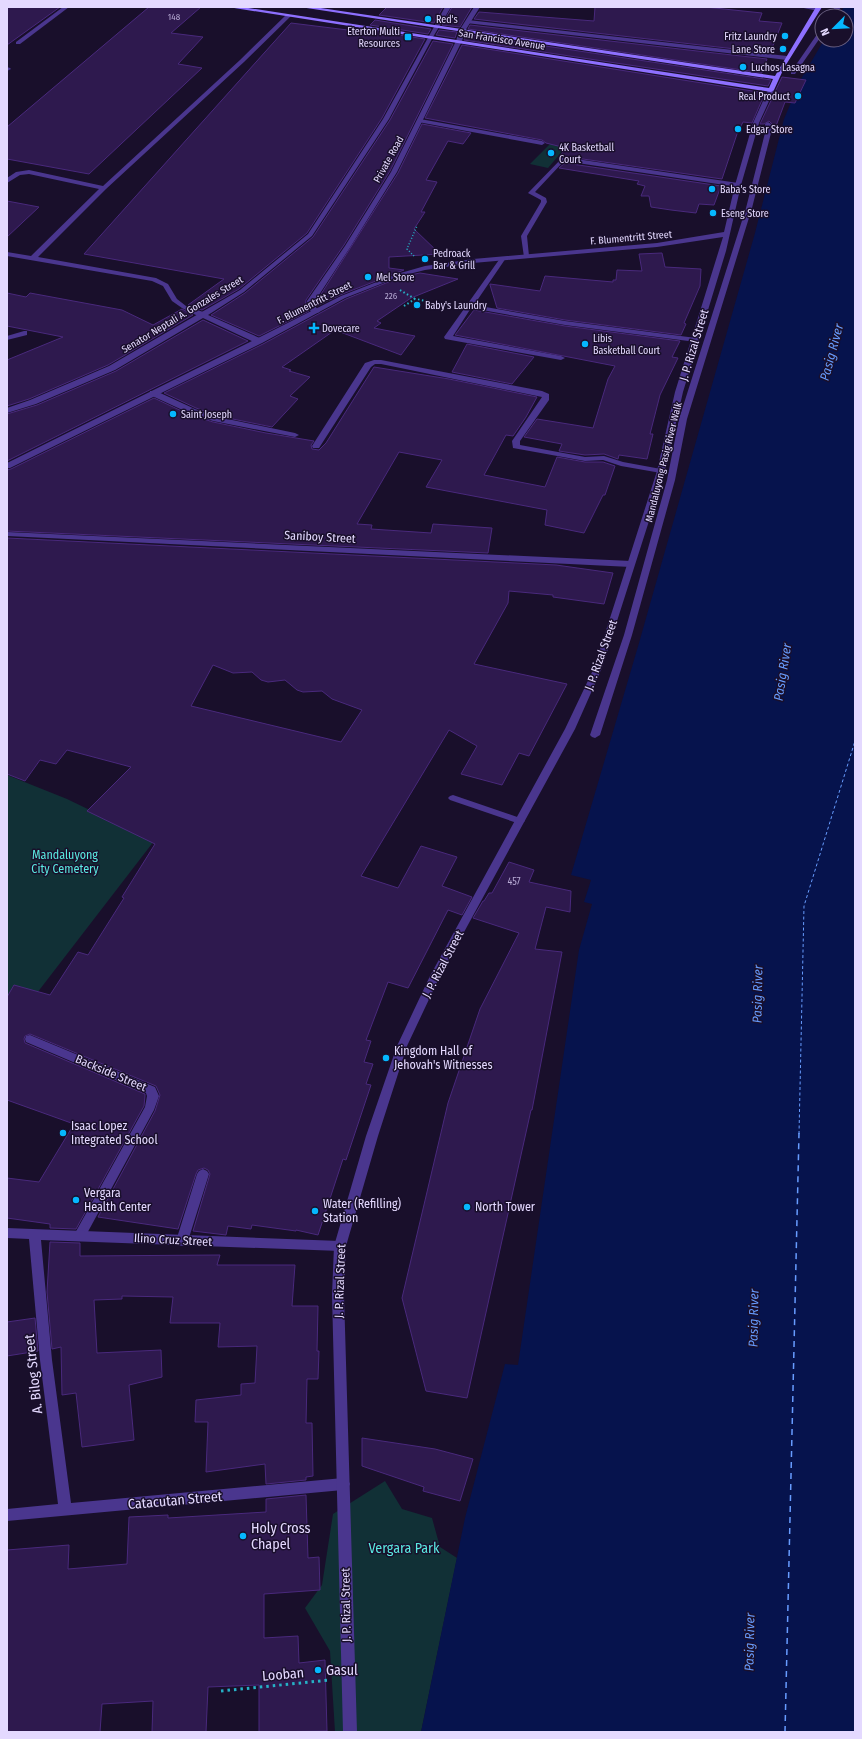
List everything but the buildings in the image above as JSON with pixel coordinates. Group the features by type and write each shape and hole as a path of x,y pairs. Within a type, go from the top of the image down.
{"main road":[{"name":"San Francisco Avenue","path":"232,7 770,90"},
{"name":"San Francisco Avenue","path":"303,7 775,78"},
{"path":"770,90 775,78 814,16"}],"street":[{"path":"18,43 66,7"},
{"name":"Senator Neptali A. Gonzales Street","path":"7,411 55,393 112,368 242,291 310,235 386,119 448,7"},
{"name":"Private Road","path":"316,312 310,304 311,301 348,246 394,172 459,41 462,31 477,7"},
{"path":"802,7 818,8"},
{"path":"32,259 104,188 288,16"},
{"path":"468,22 787,58"},
{"path":"793,73 814,43"},
{"name":"J. P. Rizal Street","path":"350,1732 338,1295 340,1246 372,1136 402,1046 435,976 570,728 598,668 661,471 679,392 727,234 738,185 756,123 770,90"},
{"path":"420,120 542,143"},
{"name":"Mandaluyong Pasig River Walk","path":"594,735 628,635 670,480 683,419 749,208 769,129 768,124"},
{"path":"526,256 524,236 544,202 544,199 531,193 563,159 738,185"},
{"path":"7,181 18,173 29,172 104,188"},
{"name":"F. Blumentritt Street","path":"7,466 259,341 343,297 383,280 425,268 473,261 657,245 727,234"},
{"path":"7,254 154,279 166,285 174,300 184,307 259,341"},
{"path":"503,258 448,337 560,358"},
{"path":"470,306 565,323 696,340"},
{"path":"7,338 24,333"},
{"path":"316,446 368,365 374,362 380,362 539,393 546,396 545,400 516,441 516,446 585,459 602,466 621,464 661,471"},
{"path":"153,394 192,411 216,419 295,435"},
{"name":"Saniboy Street","path":"7,534 631,564"},
{"path":"453,798 520,821"},
{"name":"Backside Street","path":"30,1039 151,1090 154,1096 150,1107 80,1235"},
{"path":"182,1242 203,1174"},
{"name":"Ilino Cruz Street","path":"7,1233 80,1235 182,1242 340,1246"},
{"name":"A. Bilog Street","path":"35,1234 46,1360 65,1510"},
{"name":"Catacutan Street","path":"7,1515 343,1484"}],"path":[{"path":"417,226 407,249 425,268"},
{"path":"404,306 415,299 427,301"},
{"name":"Looban","path":"221,1691 348,1678"}],"green space":[{"name":"4K Basketball Court","path":"550,144 565,148 548,168 530,164"},
{"name":"Mandaluyong City Cemetery","path":"7,775 67,799 154,841 7,1032"},
{"name":"Vergara Park","path":"385,1481 402,1509 432,1518 440,1547 457,1558 421,1732 335,1732 330,1651 305,1608 322,1585 333,1514"}],"water":[{"name":"Pasig River","path":"855,7 855,1732 421,1732 465,1518 505,1364 518,1365 579,950 592,904 584,902 591,880 571,875 639,643 755,233 784,119 801,79 819,48 854,48 854,8 843,8"}],"ferry route":[{"path":"799,1134 804,906 855,741"},
{"path":"785,1732 799,1133"}],"place":[{"name":"Red's","path":"428,19"},
{"name":"Fritz Laundry","path":"785,36"},
{"name":"Eterton Multi Resources","path":"408,37"},
{"name":"Lane Store","path":"783,49"},
{"name":"Luchos Lasagna","path":"743,67"},
{"name":"Real Product","path":"798,96"},
{"name":"Edgar Store","path":"738,129"},
{"name":"4K Basketball Court","path":"551,153"},
{"name":"Baba's Store","path":"712,189"},
{"name":"Eseng Store","path":"713,213"},
{"name":"Pedroack Bar & Grill","path":"425,259"},
{"name":"Mel Store","path":"368,277"},
{"name":"Baby's Laundry","path":"417,305"},
{"name":"Dovecare","path":"314,328"},
{"name":"Libis Basketball Court","path":"585,344"},
{"name":"Saint Joseph","path":"173,414"},
{"name":"Kingdom Hall of Jehovah's Witnesses","path":"386,1058"},
{"name":"Isaac Lopez Integrated School","path":"63,1133"},
{"name":"Vergara Health Center","path":"76,1200"},
{"name":"North Tower","path":"467,1207"},
{"name":"Water (Refilling) Station","path":"315,1211"},
{"name":"Holy Cross Chapel","path":"243,1536"},
{"name":"Gasul","path":"318,1670"}]}
